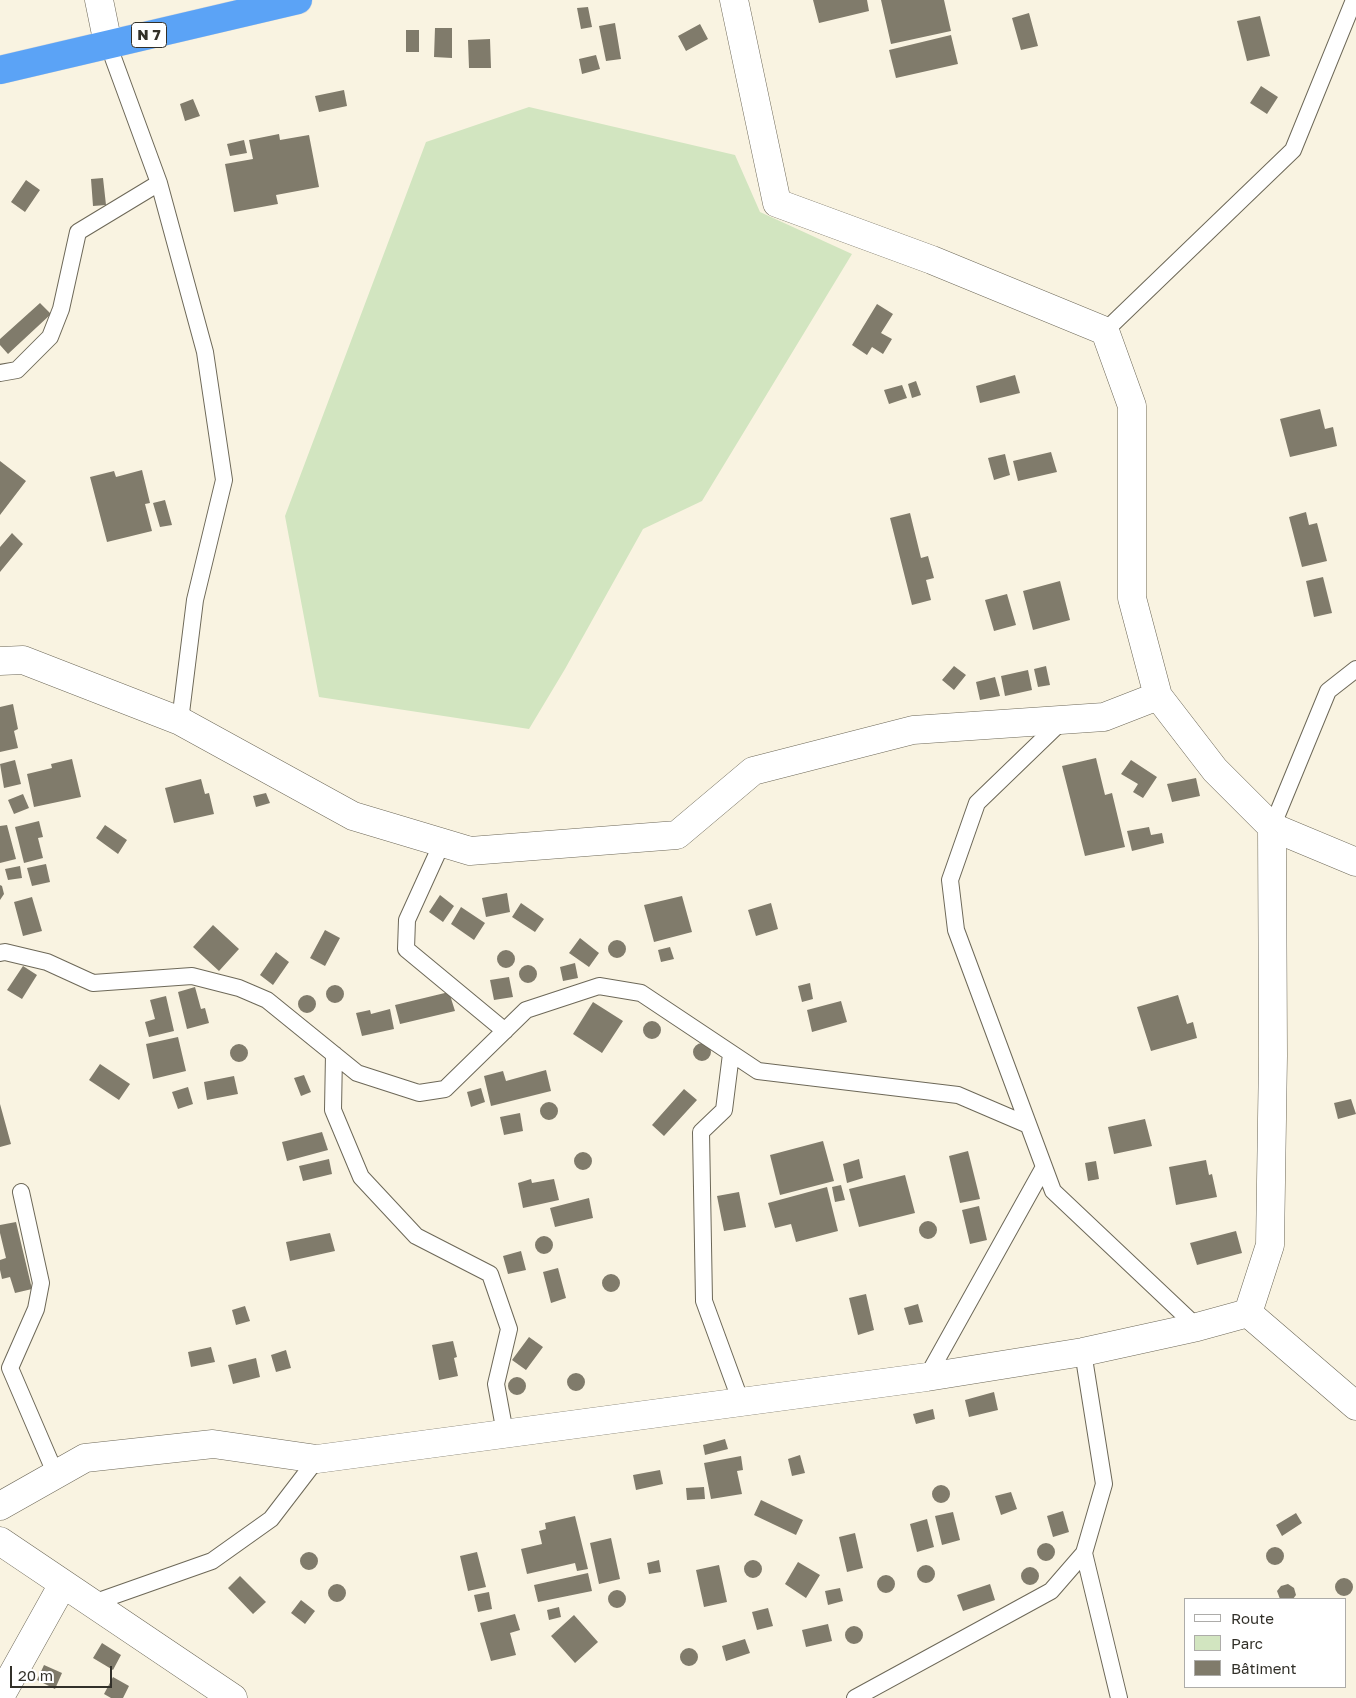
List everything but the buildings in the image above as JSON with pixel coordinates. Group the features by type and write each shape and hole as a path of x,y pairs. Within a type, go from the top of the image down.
{"highway":[{"name":"N 7","path":"0,70 298,0"}],"street":[{"path":"98,0 108,44"},
{"path":"734,0 777,202 932,260 1105,331 1132,406 1132,598 1158,696 1215,770 1272,827 1356,862"},
{"path":"0,661 23,660 180,721 353,816 470,851 677,835 753,771 913,730 1104,717 1158,696"},
{"path":"1248,1313 1270,1246 1273,1056 1272,827"},
{"path":"0,1506 85,1458 213,1444 317,1459 927,1377 1083,1352 1197,1327 1248,1313"},
{"path":"1248,1313 1356,1406"},
{"path":"0,1541 233,1698"},
{"path":"0,1698 63,1584"}],"lane":[{"path":"1105,331 1293,150 1354,0"},
{"path":"108,44 159,183 205,352 224,480 195,600 180,721"},
{"path":"0,372 17,370 50,337 61,309 78,232 159,183"},
{"path":"1272,827 1328,691 1356,669"},
{"path":"1063,720 978,803 950,880 956,930 1053,1191 1197,1327"},
{"path":"442,843 407,920 406,950 505,1030"},
{"path":"0,953 5,952 47,962 93,983 192,976 239,988 267,1000 357,1073 419,1093 446,1089 526,1010 599,986 641,993 758,1072 958,1095 1028,1125"},
{"path":"334,1054 333,1110 361,1177 416,1236 490,1274 510,1328 496,1384 505,1433"},
{"path":"732,1054 724,1110 701,1132 704,1301 741,1402"},
{"path":"927,1377 1044,1167"},
{"path":"21,1192 41,1283 36,1309 10,1368 56,1475"},
{"path":"855,1698 1051,1591 1084,1553 1104,1484 1083,1352"},
{"path":"93,1603 212,1561 271,1518 317,1459"},
{"path":"1084,1553 1119,1698"}],"green space":[{"path":"529,107 735,155 760,212 852,254 702,501 643,529 565,669 529,729 319,697 285,516 426,142"}]}
